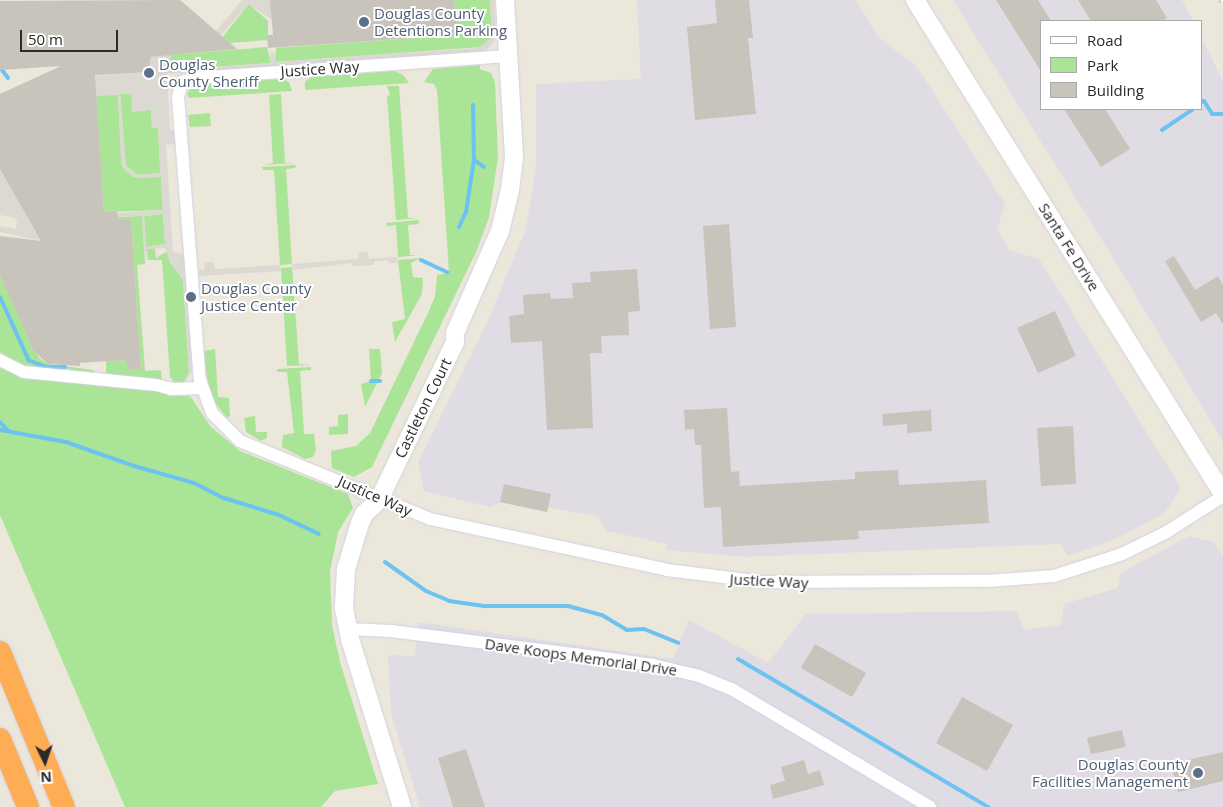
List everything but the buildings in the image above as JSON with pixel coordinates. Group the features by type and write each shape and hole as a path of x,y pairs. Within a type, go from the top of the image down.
{"highway":[{"path":"0,652 64,807"},
{"path":"0,739 28,807"}],"street":[{"name":"Castleton Court","path":"402,807 348,629 344,597 350,551 364,514 379,500 455,342 455,333 500,232 510,190 514,156 505,0"},
{"name":"Santa Fe Drive","path":"915,0 1223,495"},
{"name":"Justice Way","path":"508,56 194,78 182,82 178,97 202,388 217,420 240,441 353,485 379,500 430,519 667,570 764,582 818,584 988,581 1054,576 1100,564 1139,546 1223,495"},
{"path":"0,360 15,370 33,373 156,384 172,389 202,388"},
{"name":"Dave Koops Memorial Drive","path":"348,629 391,631 574,654 653,665 699,676 754,702 930,807"}],"shaded area":[{"path":"242,0 270,0 272,20 249,4 221,35 216,31"},
{"path":"490,0 494,0 496,34 494,43 485,51 167,74 170,129 176,132 176,144 166,145 173,252 184,254 192,372 184,382 189,372 183,280 170,263 165,248 147,249 145,264 142,216 117,217 117,213 163,210 161,177 138,178 126,172 121,163 118,95 96,96 95,78 90,76 150,72 150,57 170,55 172,70 271,63 270,52 274,52 275,62 478,48 492,37","holes":["120,94 131,94 132,112 151,110 152,128 158,128 160,173 138,175 126,166","163,214 165,244 146,247 144,216"]},
{"path":"637,0 856,0 877,36 916,66 923,76 1005,204 997,230 1009,250 1039,259 1181,488 1164,514 1113,540 1067,556 1061,544 746,557 667,550 667,544 607,531 598,517 548,507 547,512 500,502 491,507 424,491 418,462 486,325 526,229 536,167 536,84 641,79"},
{"path":"953,0 1182,0 1192,20 1040,20 1040,110 1203,110 1203,40 1223,81 1223,442 1115,261"},
{"path":"0,169 36,233 42,233 42,241 0,232 0,226 16,229 17,222 16,218 0,215"},
{"path":"359,252 367,252 369,259 397,257 398,263 389,263 388,260 374,261 374,265 353,266 352,263 293,270 292,264 358,259"},
{"path":"205,262 213,262 215,269 280,265 281,271 199,276 199,270 204,270"},
{"path":"1189,536 1214,542 1223,556 1223,807 420,807 391,714 388,655 415,656 418,622 673,659 689,620 768,663 806,614 1017,611 1024,630 1061,625 1064,604 1118,588 1121,573"}],"green space":[{"path":"454,0 490,0 492,37 482,47 275,62 276,48 456,35"},
{"path":"249,4 268,21 268,40 230,43 221,39"},
{"path":"267,47 271,63 171,70 170,55"},
{"path":"480,65 480,69 491,73 495,83 498,157 489,217 477,250 372,467 354,477 332,468 331,451 356,446 370,433 435,297 437,275 449,273 437,90 434,84 424,82 433,69"},
{"path":"394,71 403,75 409,83 305,90 305,82 311,77"},
{"path":"283,79 289,82 292,91 189,98 187,94 193,85"},
{"path":"387,86 399,86 408,218 418,218 396,220 387,96 390,95"},
{"path":"118,94 122,166 134,177 161,176 163,210 104,212 96,96"},
{"path":"120,94 131,94 151,110 152,128 158,128 161,173 138,175 126,166"},
{"path":"281,94 285,163 296,163 262,165 273,163 269,95"},
{"path":"210,113 211,126 190,127 188,115"},
{"path":"296,165 295,168 286,169 292,264 280,265 274,170 263,170 262,167"},
{"path":"163,214 165,244 146,247 144,216"},
{"path":"142,216 145,264 137,265 145,371 161,370 162,382 106,373 106,361 125,360 128,369 141,369 131,220 118,220 117,217"},
{"path":"419,220 418,224 408,225 410,255 421,255 398,257 396,225 387,226 386,223"},
{"path":"155,248 156,258 166,252 183,280 189,372 184,382 175,383 170,377 162,260 148,260 147,249"},
{"path":"421,258 411,263 413,277 423,278 422,294 395,342 392,322 405,319 398,260"},
{"path":"292,267 299,364 311,365 287,366 281,268"},
{"path":"0,275 39,358 48,364 94,370 94,376 69,373 69,369 63,369 62,373 35,370 5,359 0,351"},
{"path":"215,349 218,397 229,398 230,416 227,418 214,401 207,378 204,351"},
{"path":"369,349 380,349 382,373 365,407 361,384 371,381"},
{"path":"0,367 17,375 117,388 158,389 168,396 190,396 211,427 240,451 348,494 353,508 338,532 330,571 332,625 340,662 378,784 335,791 321,807 125,807 0,515"},
{"path":"311,367 311,370 300,371 304,434 314,434 316,450 313,457 305,459 282,447 283,435 294,433 287,372 277,372 277,369"},
{"path":"348,414 348,434 329,435 329,427 338,426 338,415"},
{"path":"255,416 256,432 267,432 267,438 261,441 246,432 244,418"}],"waterway":[{"path":"2,70 8,78"},
{"path":"1203,102 1212,114 1223,114"},
{"path":"473,105 474,160 484,167"},
{"path":"1162,130 1192,110"},
{"path":"459,227 466,212 474,160"},
{"path":"421,260 447,272"},
{"path":"0,297 29,361"},
{"path":"28,360 46,367 65,367"},
{"path":"371,381 380,381"},
{"path":"0,422 8,431"},
{"path":"0,430 66,442 134,466 194,483 224,498 279,515 319,534"},
{"path":"385,562 426,591 449,601 486,606 568,606 602,615 627,630 644,629 678,643"},
{"path":"738,659 988,807"}],"place":[{"name":"Douglas County Detentions Parking","path":"364,22"},
{"name":"Douglas County Sheriff","path":"149,73"},
{"name":"Douglas County Justice Center","path":"191,297"},
{"name":"Douglas County Facilities Management","path":"1198,773"}]}
